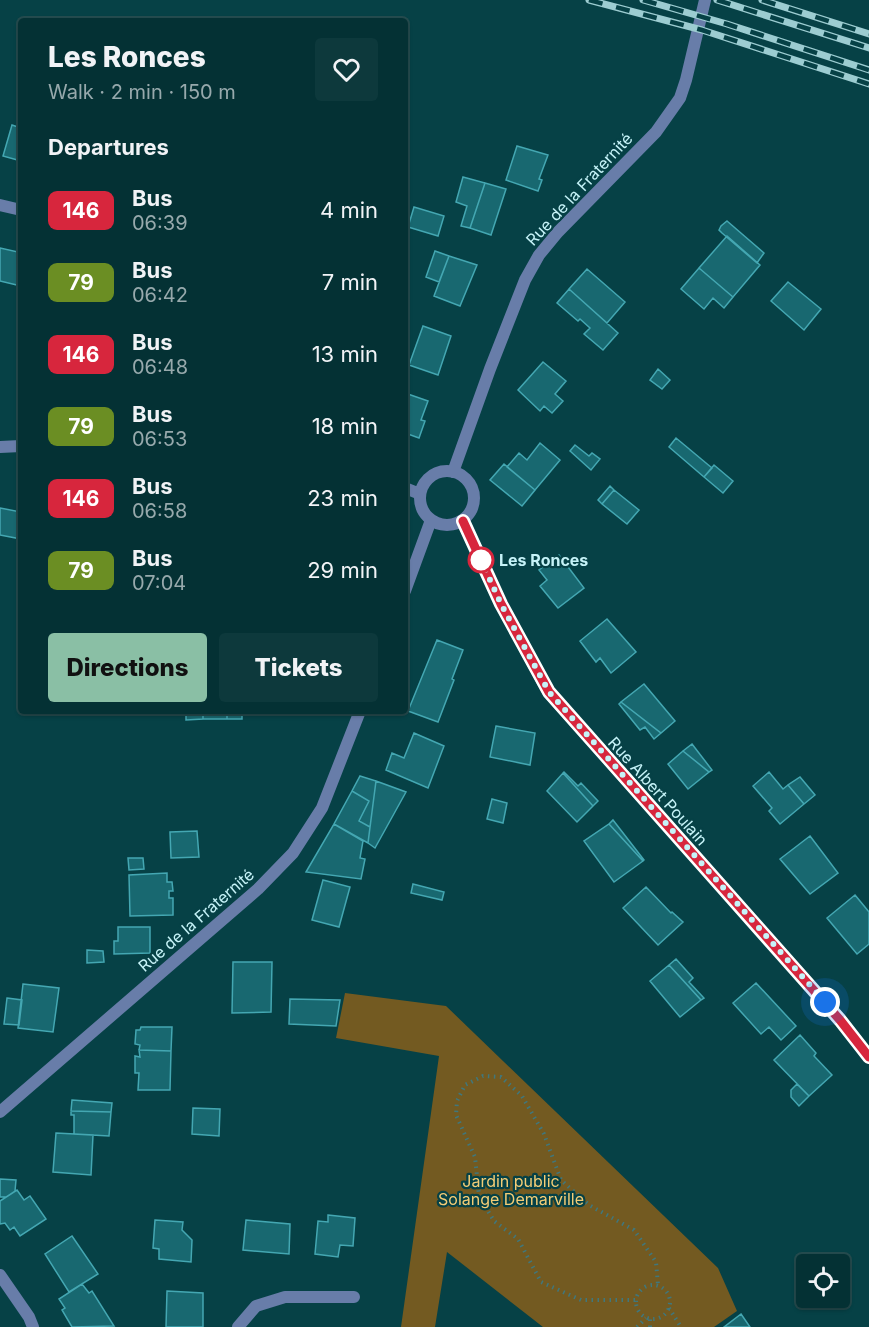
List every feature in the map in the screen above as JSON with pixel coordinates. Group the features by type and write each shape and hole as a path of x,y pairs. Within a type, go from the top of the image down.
{"street":[{"name":"Rue de la Fraternité","path":"453,472 512,308 539,255 566,224 656,132 669,115 680,98 705,0"},
{"path":"0,205 18,209"},
{"path":"0,447 18,446"},
{"path":"453,472 462,475 473,488 474,506 463,521 447,526 431,520 422,508 420,494 429,478 436,473 453,472"},
{"path":"408,489 420,494"},
{"path":"408,583 431,520"},
{"name":"Rue Albert Poulain","path":"463,521 501,604 549,692 840,1020 869,1057"},
{"name":"Rue de la Fraternité","path":"0,1112 258,889 293,853 322,808 359,714"},
{"path":"0,1275 29,1317 33,1327"},
{"path":"238,1327 256,1306 285,1297 354,1297"}],"path":[{"path":"635,1300 581,1300 541,1282 518,1239 494,1221 479,1196 475,1157 456,1115 457,1101 465,1085 483,1076 501,1077 522,1096 544,1134 561,1180 589,1204 634,1230 656,1262 658,1286"},
{"path":"650,1327 648,1318 638,1311 635,1300 637,1294 646,1286 663,1288 669,1297 669,1308 681,1327"},
{"path":"637,1327 648,1318 662,1317 669,1308"}],"green space":[{"name":"Jardin public Solange Demarville","path":"345,993 446,1006 718,1268 737,1311 714,1327 543,1327 447,1252 435,1327 401,1327 439,1056 336,1038"}],"building":[{"path":"12,125 18,127 18,160 3,156"},
{"path":"517,146 548,155 539,179 542,180 538,191 506,180"},
{"path":"463,177 485,183 470,228 461,226 467,206 456,202"},
{"path":"485,183 506,189 491,235 470,228"},
{"path":"414,207 444,216 438,236 408,227"},
{"path":"727,221 764,253 757,263 719,230"},
{"path":"727,236 760,265 733,297 699,268"},
{"path":"0,248 18,252 18,285 0,281"},
{"path":"435,251 449,256 439,282 426,277"},
{"path":"449,256 477,265 460,306 434,296"},
{"path":"699,268 733,297 724,308 713,298 704,309 681,289"},
{"path":"587,269 625,302 607,323 569,289"},
{"path":"788,282 821,309 804,330 771,301"},
{"path":"569,289 618,333 603,350 584,334 590,328 557,303"},
{"path":"423,326 451,336 438,375 409,365"},
{"path":"543,362 566,381 555,394 563,401 552,413 544,406 540,411 518,390"},
{"path":"658,369 670,380 662,389 650,380"},
{"path":"408,394 428,401 421,420 425,421 419,438 408,434"},
{"path":"676,438 712,468 704,477 669,447"},
{"path":"540,443 560,460 535,490 507,467 519,453 527,460"},
{"path":"575,445 589,456 592,453 600,459 591,470 570,451"},
{"path":"504,464 535,490 522,506 490,480"},
{"path":"714,465 733,481 723,493 704,477"},
{"path":"610,486 614,490 602,504 598,500"},
{"path":"614,490 639,510 627,524 602,504"},
{"path":"0,508 18,511 18,538 0,535"},
{"path":"559,555 584,588 558,608 540,586 547,580 539,570"},
{"path":"607,619 636,652 611,673 600,658 596,662 580,641"},
{"path":"437,640 463,650 438,722 408,711"},
{"path":"644,684 675,721 661,733 621,702"},
{"path":"621,702 661,733 654,739 645,727 640,730 619,704"},
{"path":"186,714 203,714 203,719 186,720"},
{"path":"203,714 227,714 227,719 203,719"},
{"path":"227,714 242,714 242,719 227,719"},
{"path":"496,726 535,733 530,765 490,757"},
{"path":"414,733 444,746 428,788 386,770 392,753 404,758"},
{"path":"692,744 712,770 709,772 683,751"},
{"path":"683,751 709,772 688,789 668,764"},
{"path":"769,772 783,789 788,785 804,804 780,824 769,811 772,808 753,786"},
{"path":"563,773 578,786 581,783 598,801 593,806"},
{"path":"563,773 593,806 577,822 547,791"},
{"path":"360,776 376,781 370,827 359,821 369,801 352,791"},
{"path":"800,777 815,795 804,804 788,785"},
{"path":"376,781 406,792 375,848 368,843"},
{"path":"352,791 369,801 359,821 370,827 368,843 334,824"},
{"path":"492,799 507,803 503,823 487,819"},
{"path":"613,820 644,860 643,861 609,824"},
{"path":"334,824 363,841 360,858 365,859 361,879 306,872"},
{"path":"609,824 643,861 614,882 584,841"},
{"path":"197,831 199,857 171,858 170,832"},
{"path":"810,836 838,873 810,894 780,859"},
{"path":"128,858 143,858 144,869 129,870"},
{"path":"167,873 167,882 172,882 173,891 169,891 169,898 173,898 173,915 130,916 129,875"},
{"path":"323,880 350,887 339,927 312,920"},
{"path":"413,884 444,892 442,900 411,893"},
{"path":"646,887 683,922 658,945 623,908"},
{"path":"855,895 869,912 869,944 857,954 827,918"},
{"path":"118,927 150,927 150,953 114,954 114,941 118,941"},
{"path":"87,950 103,951 104,962 87,963"},
{"path":"676,959 693,978 689,982 704,998 701,1000 669,965"},
{"path":"233,962 272,962 271,1012 232,1013"},
{"path":"669,965 701,1000 680,1017 650,981"},
{"path":"756,983 796,1026 781,1040 769,1027 761,1034 733,1003"},
{"path":"23,984 59,988 53,1032 18,1028"},
{"path":"7,998 22,1000 19,1025 4,1024"},
{"path":"290,999 340,1000 336,1026 289,1024"},
{"path":"141,1027 172,1027 171,1051 139,1050 140,1045 135,1044 136,1030 140,1030"},
{"path":"800,1035 816,1053 814,1056 832,1075 809,1096 774,1060"},
{"path":"139,1050 171,1051 170,1090 138,1090 139,1073 135,1073 135,1056 140,1057"},
{"path":"797,1084 809,1096 799,1106 791,1097 791,1090"},
{"path":"72,1100 112,1103 111,1112 71,1111"},
{"path":"193,1108 220,1109 219,1136 192,1134"},
{"path":"71,1111 111,1112 109,1136 74,1134 74,1115 71,1115"},
{"path":"56,1133 93,1135 91,1175 53,1172"},
{"path":"0,1179 16,1180 15,1191 6,1197 0,1197"},
{"path":"17,1190 24,1200 30,1196 46,1219 20,1236 14,1227 10,1230 5,1223 0,1224 0,1201"},
{"path":"328,1215 355,1218 353,1246 340,1245 338,1257 315,1254 318,1221 328,1222"},
{"path":"155,1220 183,1222 182,1230 192,1240 191,1262 159,1259 159,1249 153,1248"},
{"path":"246,1220 290,1224 289,1254 243,1250"},
{"path":"72,1236 98,1274 69,1292 45,1254"},
{"path":"82,1284 89,1293 92,1291 114,1326 72,1327 62,1310 65,1308 59,1299"},
{"path":"167,1291 203,1293 203,1327 166,1327"},
{"path":"741,1314 750,1327 724,1327"}],"railway":[{"path":"589,0 702,30 869,84"},
{"path":"643,0 727,24 869,70"},
{"path":"717,0 869,48"},
{"path":"762,0 869,34"}],"bus line":[{"name":"146","path":"463,521 501,604 549,692 840,1020 869,1057"}],"place":[{"name":"Les Ronces","path":"481,560"}],"route":[{"path":"481,560 501,604 549,692 825,1002"}]}
